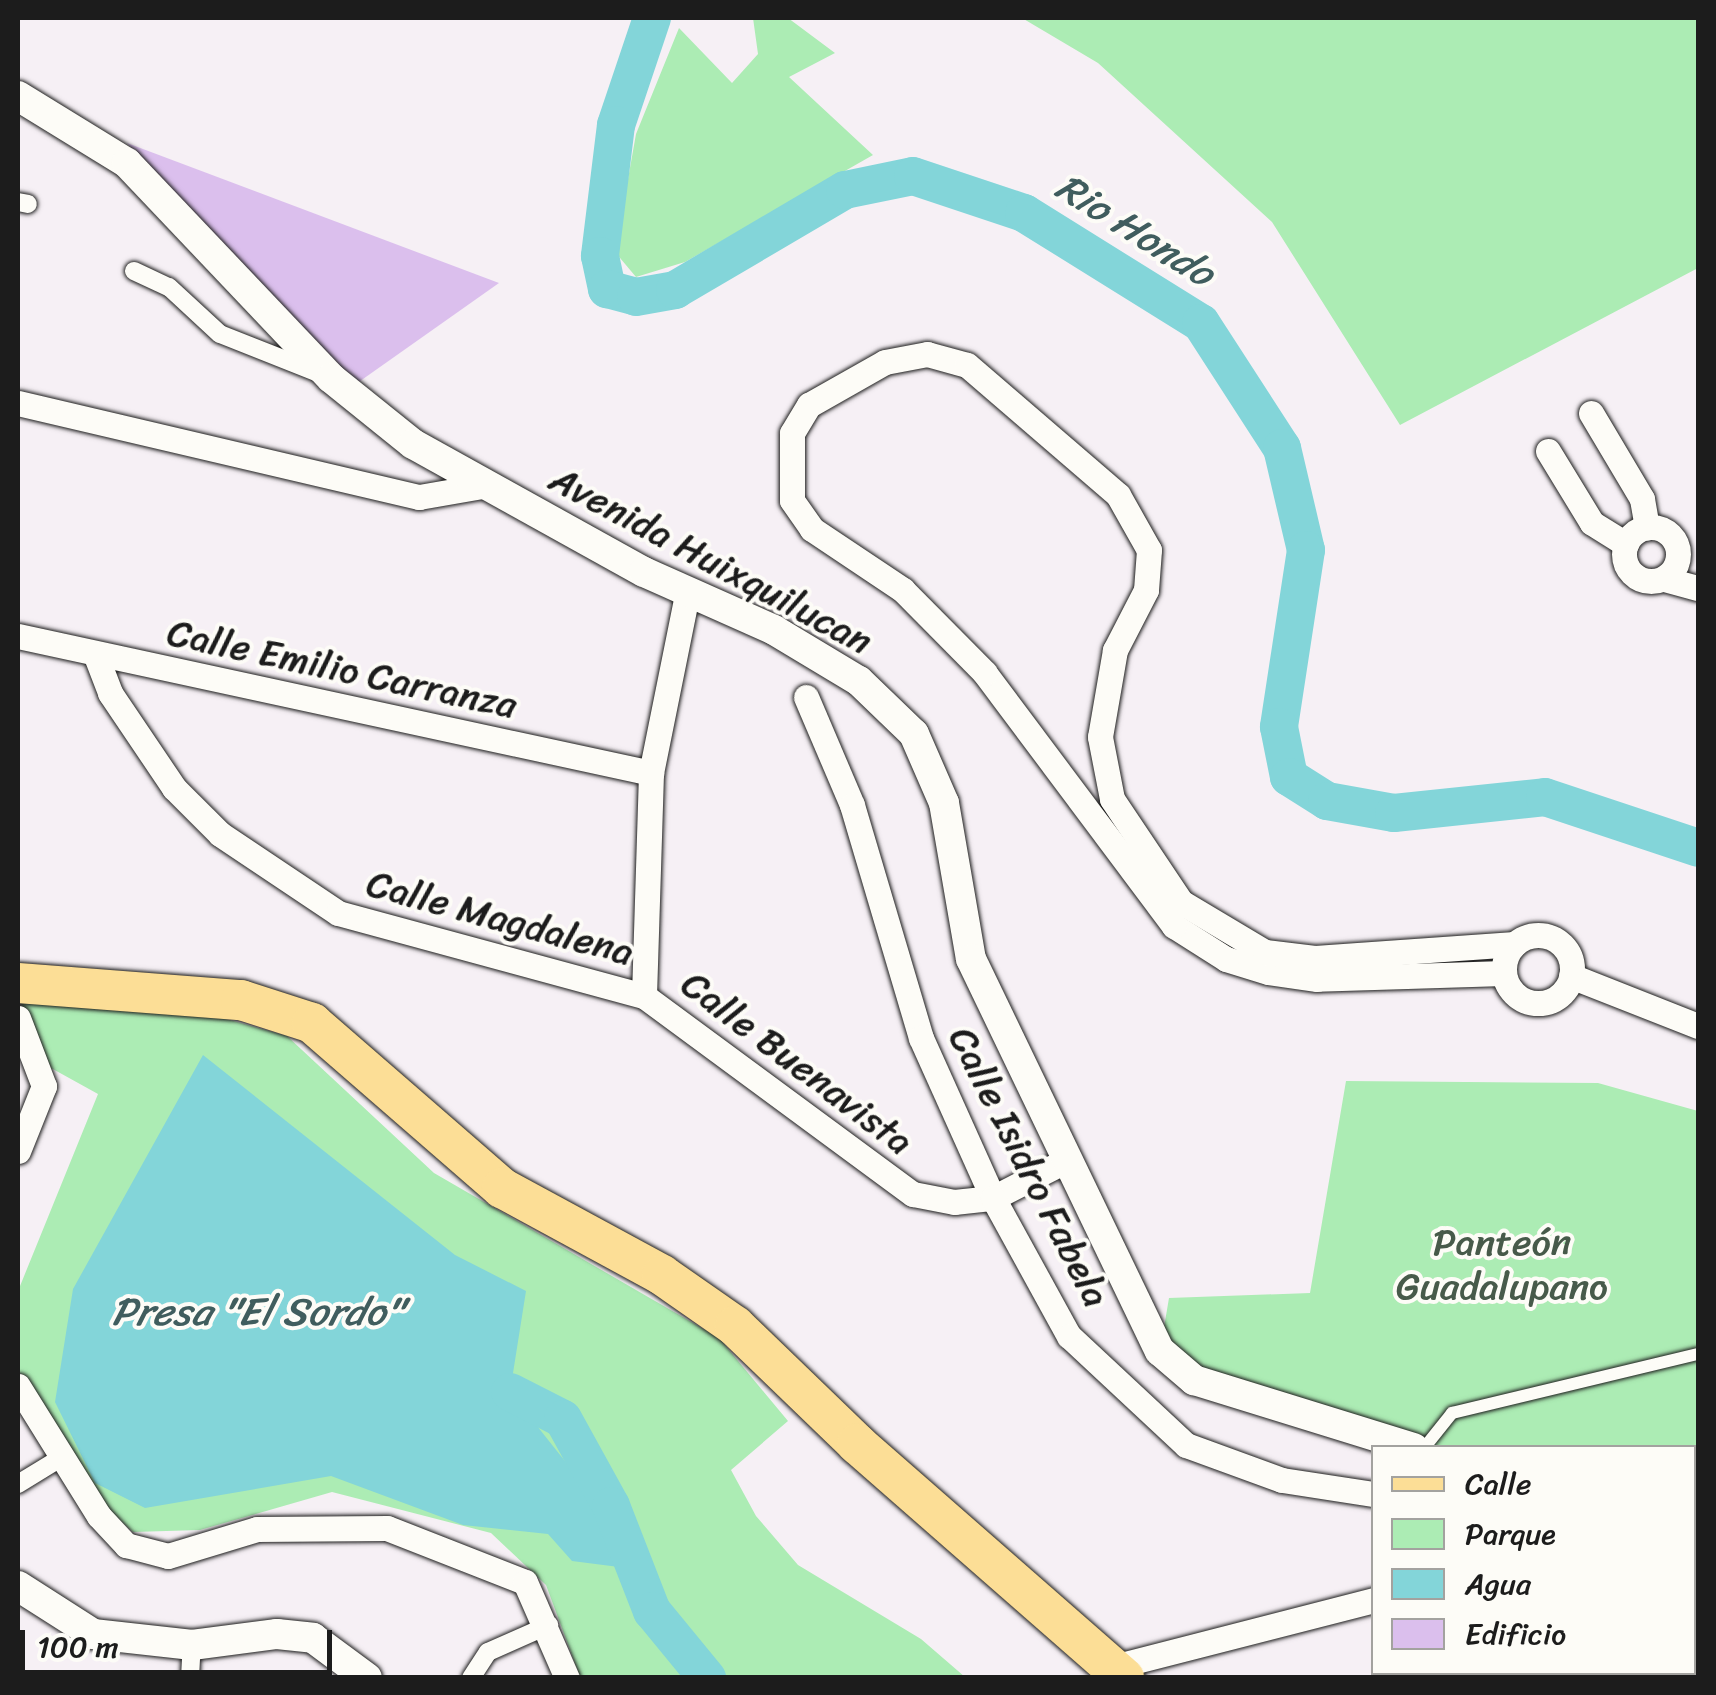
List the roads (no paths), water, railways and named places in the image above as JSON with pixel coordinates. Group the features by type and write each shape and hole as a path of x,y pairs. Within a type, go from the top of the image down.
{"main road":[{"path":"18,983 241,1000 312,1023 502,1188 662,1275 735,1326 857,1444 1118,1672"}],"street":[{"name":"Avenida Huixquilucan","path":"18,96 127,163 330,378 413,444 859,682 914,734 944,803 971,959 1064,1162 1160,1352 1194,1380 1404,1445"},
{"path":"134,271 169,286 220,334 330,378"},
{"path":"1504,973 1317,979 1268,972 1226,960 1174,926 985,672 903,590 812,529 792,500 792,432 809,405 886,362 927,354 967,365 1118,496 1149,550 1146,590 1115,650 1100,737 1112,798 1182,902 1265,952 1315,958 1515,944 1534,935 1554,939 1569,955 1571,976 1561,994 1542,1003 1512,992 1504,973 1515,944"},
{"path":"18,403 419,498 488,485"},
{"path":"1591,413 1642,499 1647,528"},
{"path":"1548,450 1592,523 1626,544"},
{"path":"1626,544 1647,528 1666,531 1677,546 1676,564 1664,579"},
{"path":"1626,544 1626,563 1637,578 1664,579 1698,588"},
{"name":"Calle Buenavista","path":"688,590 651,773 644,996 913,1194 954,1202 994,1198 1064,1162"},
{"name":"Calle Emilio Carranza","path":"18,636 96,656 651,773"},
{"name":"Calle Magdalena","path":"96,656 110,693 174,788 281,881 338,913 421,940 644,996"},
{"name":"Calle Isidro Fabela","path":"806,697 852,806 921,1038 994,1198 1069,1336 1186,1445 1282,1480 1371,1494"},
{"path":"1571,976 1698,1026"},
{"path":"18,1018 44,1086 18,1151"},
{"path":"18,1386 62,1457 126,1546 168,1556 257,1529 387,1528 525,1582 549,1624 567,1678"},
{"path":"18,1484 62,1457"},
{"path":"18,1586 92,1634 192,1645 277,1634 313,1638 367,1678"},
{"path":"1118,1672 1371,1601"},
{"path":"471,1678 488,1652 549,1624"},
{"path":"190,1678 192,1645"}],"lane":[{"path":"1426,1445 1452,1413 1698,1354"}],"water":[{"name":"Presa \"El Sordo\"","path":"203,1055 455,1255 526,1291 510,1392 580,1480 619,1567 572,1561 548,1534 463,1525 331,1476 145,1508 95,1483 55,1402 73,1289"}],"waterway":[{"name":"Rio Hondo","path":"652,18 616,125 600,256 607,289 636,297 675,290 845,190 913,176 1024,213 1201,323 1282,448 1306,550 1279,727 1289,777 1327,801 1394,813 1545,797 1698,848"},
{"path":"510,1392 563,1419 611,1506 652,1611 707,1678"}],"park label":[{"name":"Panteón Guadalupano","path":"1502,1265"}]}
